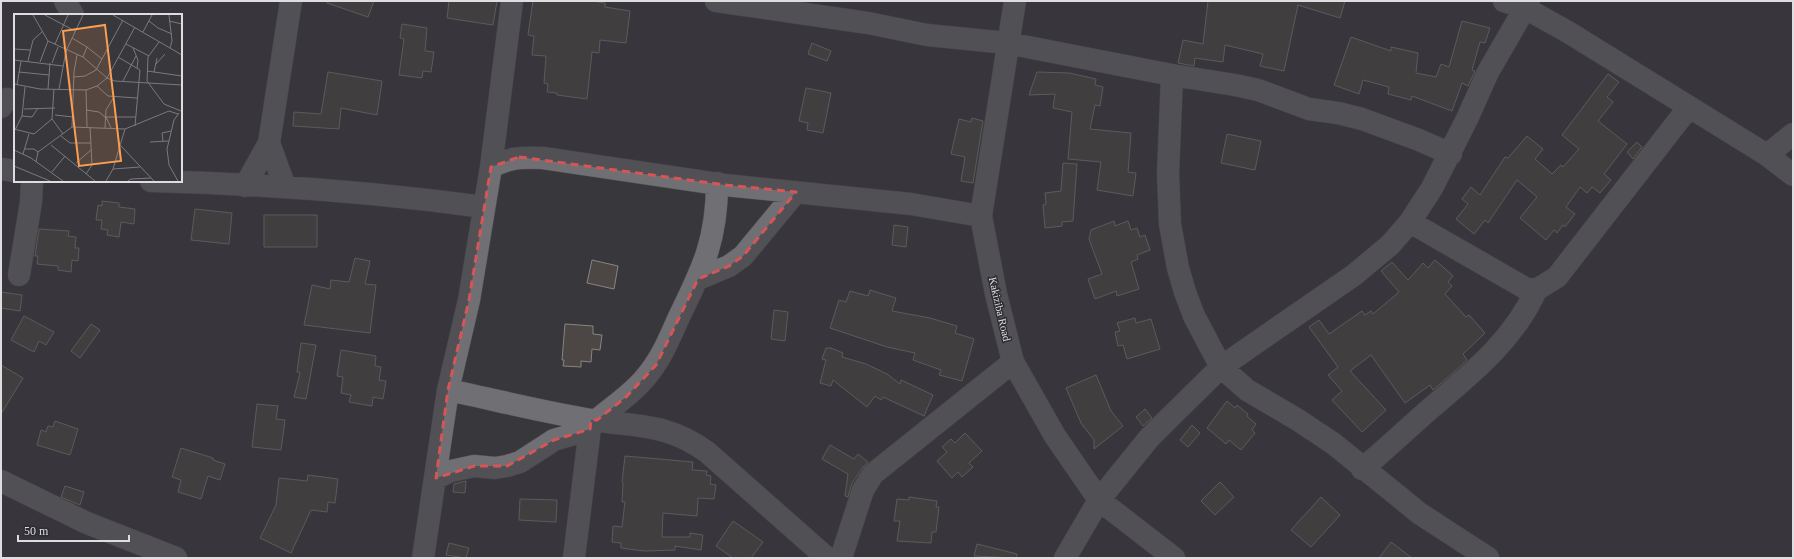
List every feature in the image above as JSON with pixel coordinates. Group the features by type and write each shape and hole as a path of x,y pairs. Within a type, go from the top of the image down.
{"street":[{"path":"64,1 72,14"},
{"path":"245,186 269,143 291,1"},
{"path":"424,558 448,390 469,300 491,167 512,1"},
{"path":"716,1 868,23 927,35 1007,43 1172,75 1236,85 1258,90 1309,109 1338,113 1362,119 1413,137 1451,154"},
{"name":"Kakiziba Road","path":"1014,1 981,216 996,294 1013,362 1055,436 1099,500 1174,558"},
{"path":"1504,1 1527,4 1568,32 1767,155 1793,175"},
{"path":"1065,558 1099,500 1150,437 1221,367 1354,275 1390,245 1410,222 1432,188 1451,154 1488,72 1527,4"},
{"path":"1172,75 1168,174 1170,224 1178,268 1185,292 1194,316 1221,367 1248,390 1334,444 1362,469 1419,513 1488,558"},
{"path":"1362,469 1483,364 1516,326 1529,307 1536,290 1557,277 1689,107"},
{"path":"1767,155 1793,134"},
{"path":"269,143 285,188"},
{"path":"491,167 506,160 519,157 543,158 717,183 911,204 981,216"},
{"path":"1,169 14,171"},
{"path":"185,177 245,186 426,199 484,208"},
{"path":"19,274 31,202 32,182"},
{"path":"436,478 464,467 474,466 495,468 520,462 554,440 593,423 626,397 656,365 698,279 713,235 717,205 717,183"},
{"path":"698,279 729,266 743,256 796,192"},
{"path":"1410,222 1525,288 1536,290"},
{"path":"840,558 863,490 873,474 1013,362"},
{"path":"448,390 593,423 656,428 690,440 707,452 827,558"},
{"path":"574,558 593,423"},
{"path":"1,481 87,523 176,558"}],"highlighted area":[{"path":"519,157 725,185 796,192 743,256 729,266 698,279 656,365 626,397 597,420 591,420 590,429 554,440 507,466 474,466 436,478 448,390 469,300 491,167"}],"building":[{"path":"327,1 374,1 368,17 327,3"},
{"path":"449,1 497,1 493,25 447,18"},
{"path":"533,1 592,1 605,3 605,7 630,11 626,43 600,40 599,53 592,52 587,99 557,95 557,93 547,92 548,84 544,83 546,56 532,55 534,36 528,35"},
{"path":"1208,1 1345,1 1340,18 1298,5 1284,71 1260,66 1263,54 1225,45 1223,62 1195,58 1194,66 1178,63 1183,40 1203,44"},
{"path":"1462,21 1490,28 1485,43 1480,42 1472,70 1475,71 1468,86 1462,83 1452,111 1412,96 1411,100 1388,94 1389,87 1363,80 1359,94 1334,85 1351,37 1391,51 1391,47 1418,53 1416,73 1436,77 1441,64 1449,67"},
{"path":"402,24 427,28 425,51 434,52 431,72 423,71 422,78 399,75 404,39 400,38"},
{"path":"812,43 831,51 827,61 808,54"},
{"path":"328,72 382,81 377,115 341,108 339,129 293,126 294,112 321,114"},
{"path":"1037,72 1069,73 1096,79 1095,85 1103,87 1100,106 1095,105 1090,129 1131,133 1128,172 1136,173 1133,196 1097,190 1101,162 1068,159 1072,112 1053,108 1055,94 1029,95"},
{"path":"1608,74 1619,82 1607,97 1613,102 1598,121 1627,144 1604,174 1611,180 1600,193 1592,187 1587,193 1580,187 1566,207 1575,214 1565,227 1563,225 1557,233 1554,230 1546,240 1520,218 1537,197 1517,180 1488,223 1485,220 1474,234 1456,219 1468,204 1462,199 1471,187 1480,195 1505,157 1508,158 1527,136 1543,149 1535,159 1552,174 1561,165 1563,167 1579,149 1562,135"},
{"path":"806,88 831,93 823,133 807,130 808,123 799,121"},
{"path":"972,118 983,121 973,183 961,181 965,157 951,154 959,119 971,122"},
{"path":"1227,134 1261,141 1255,170 1221,163"},
{"path":"1637,142 1642,147 1633,159 1627,152"},
{"path":"1063,163 1077,164 1073,221 1062,222 1062,226 1045,228 1043,205 1046,204 1045,193 1061,191"},
{"path":"102,201 119,203 119,207 135,209 134,224 121,222 119,237 107,235 108,230 101,229 102,220 96,220 98,205 102,206"},
{"path":"195,209 232,213 229,244 191,240"},
{"path":"264,215 317,215 317,247 264,247"},
{"path":"1114,221 1115,226 1128,221 1131,230 1137,228 1140,237 1145,235 1150,250 1137,255 1138,259 1131,262 1139,289 1117,296 1116,291 1095,299 1088,279 1102,274 1089,239 1091,230"},
{"path":"894,225 908,227 906,247 892,245"},
{"path":"39,229 69,231 68,236 76,237 75,248 79,248 78,261 72,260 71,272 58,270 58,266 37,264 38,256 35,256"},
{"path":"355,258 370,261 365,284 376,285 370,333 304,325 312,285 330,289 331,280 349,282"},
{"path":"592,260 618,266 614,289 587,283"},
{"path":"1435,260 1453,276 1448,282 1452,286 1445,294 1466,317 1469,315 1485,333 1463,354 1467,360 1453,373 1433,390 1430,385 1405,403 1371,355 1350,371 1386,410 1362,432 1332,400 1342,391 1328,375 1338,367 1309,327 1319,320 1329,334 1362,311 1365,315 1371,311 1373,314 1399,292 1381,271 1392,262 1408,280 1423,263 1428,268"},
{"path":"870,290 896,298 892,311 930,318 957,326 955,333 974,339 962,381 939,375 941,370 913,360 915,353 887,347 830,328 839,300 846,302 850,291 868,296"},
{"path":"1,292 22,295 20,311 1,308"},
{"path":"774,310 788,312 785,341 771,339"},
{"path":"24,316 54,332 46,345 39,341 34,352 11,340"},
{"path":"1135,318 1136,323 1151,319 1160,349 1127,359 1123,345 1118,346 1115,332 1120,331 1117,323"},
{"path":"91,324 100,330 80,358 71,351"},
{"path":"565,324 593,326 593,334 602,335 600,350 592,349 591,362 581,361 581,367 563,366 564,360 562,360"},
{"path":"301,343 316,345 306,399 294,397 300,373 297,372"},
{"path":"826,348 831,348 843,353 842,357 866,364 887,374 900,384 901,380 933,395 924,416 883,397 881,400 875,396 867,407 833,380 831,386 820,383 826,360 822,359"},
{"path":"341,350 376,356 375,366 381,367 379,380 386,381 383,399 373,397 372,406 349,402 351,395 341,393 343,377 337,376"},
{"path":"1,365 23,378 1,414"},
{"path":"1096,375 1111,411 1123,426 1094,449 1094,440 1081,423 1066,388"},
{"path":"1227,401 1235,408 1237,405 1248,414 1247,416 1256,424 1252,430 1255,433 1241,450 1229,440 1226,444 1207,428"},
{"path":"257,404 278,406 276,419 285,420 281,450 252,447"},
{"path":"1145,409 1152,418 1143,426 1136,417"},
{"path":"55,421 78,429 70,455 37,445 41,430 46,432 48,426 53,427"},
{"path":"1192,425 1200,433 1188,447 1180,440"},
{"path":"965,433 982,451 969,463 973,467 962,477 958,472 952,478 937,461 947,452 942,447 951,439 955,443"},
{"path":"830,445 854,459 858,454 868,462 852,483 848,497 845,496 848,474 822,459"},
{"path":"181,448 213,458 213,460 225,464 220,480 208,476 201,499 178,492 181,480 172,477"},
{"path":"625,456 693,462 692,470 707,471 706,475 711,476 710,484 716,485 714,499 698,498 697,516 663,513 662,537 690,537 690,533 703,535 701,550 675,546 675,550 644,551 621,548 621,543 612,542 613,526 622,527 625,502 622,502 622,482"},
{"path":"308,475 338,479 335,503 328,502 327,512 311,510 291,553 260,538 276,505 279,478 307,481"},
{"path":"466,481 465,493 453,492 454,484"},
{"path":"1220,482 1234,497 1215,515 1201,501"},
{"path":"65,486 84,492 80,505 61,497"},
{"path":"909,497 937,501 936,507 939,507 936,532 932,532 931,543 897,541 900,521 894,521 897,499 909,500"},
{"path":"1321,497 1340,515 1311,547 1291,530"},
{"path":"520,499 557,500 556,522 519,520"},
{"path":"733,521 763,542 751,558 733,558 716,546"},
{"path":"1391,542 1412,558 1379,558"},
{"path":"449,543 469,548 466,558 446,555"},
{"path":"977,544 1017,554 1016,558 974,556"}]}
